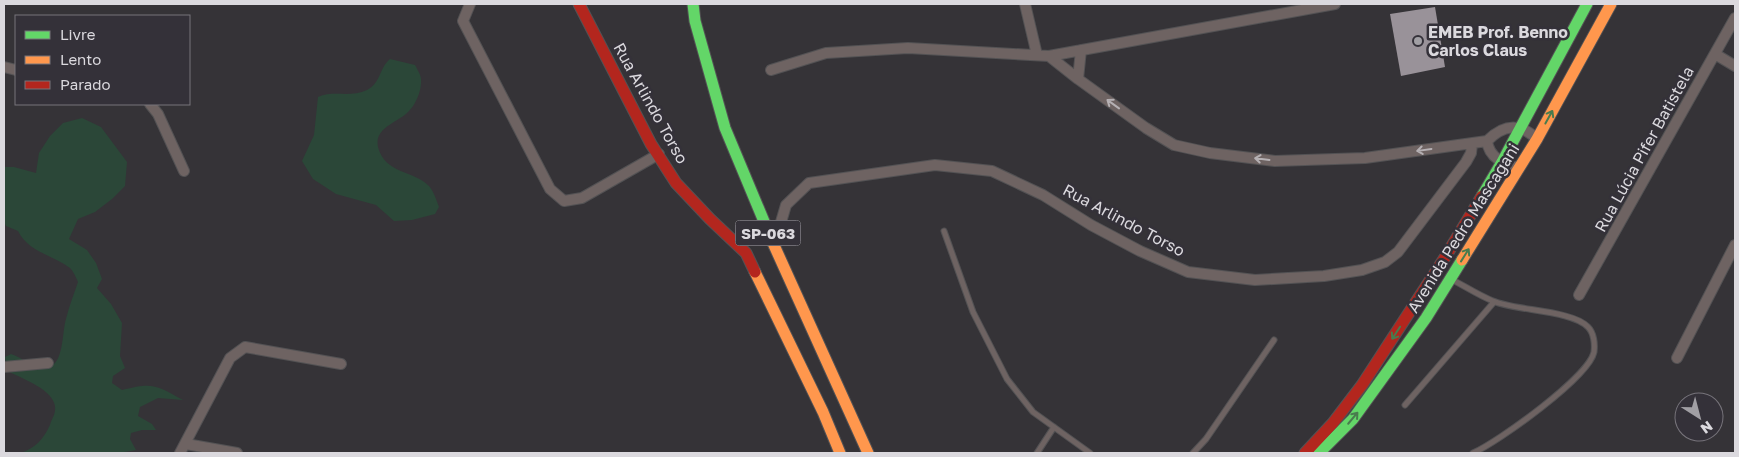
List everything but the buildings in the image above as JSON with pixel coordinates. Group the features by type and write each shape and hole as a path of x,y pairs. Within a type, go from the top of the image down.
{"main road":[{"name":"Rua Arlindo Torso","path":"579,4 651,144 676,183 746,253 823,412 840,453"},
{"name":"SP-063","path":"693,4 725,128 774,246 868,453"},
{"name":"Avenida Pedro Mascagani","path":"1305,453 1333,423 1362,385 1444,259 1502,162 1587,4"},
{"name":"Avenida Pedro Mascagani","path":"1319,453 1353,419 1426,318 1537,139 1610,4"}],"street":[{"path":"470,4 463,21 550,189 564,202 582,198 659,154"},
{"path":"1025,4 1037,55"},
{"path":"771,70 826,53 908,48 1049,56 1335,4"},
{"name":"Rua Lúcia Pifer Batistela","path":"1579,295 1735,18"},
{"path":"1078,79 1081,50"},
{"path":"1714,54 1735,66"},
{"path":"1049,56 1146,128 1174,145 1210,153 1275,161 1365,158 1487,142 1497,131 1509,128 1519,128 1531,133 1537,139"},
{"path":"151,105 158,114 184,171"},
{"path":"1487,142 1488,149 1494,157 1519,168"},
{"name":"Rua Arlindo Torso","path":"774,246 786,205 809,183 934,165 992,171 1043,195 1091,225 1140,251 1188,272 1255,280 1362,270 1385,262 1398,252 1466,162 1471,153 1472,144"},
{"path":"1677,358 1735,245"},
{"path":"180,453 230,358 245,347 341,364"},
{"path":"4,367 48,363"},
{"path":"186,444 237,453"}],"lane":[{"path":"944,231 973,312 1007,379 1033,412 1090,453"},
{"path":"1450,278 1494,302 1572,318 1588,326 1594,338 1594,353 1585,368 1541,409 1473,453"},
{"path":"1405,405 1494,302"},
{"path":"1192,453 1206,439 1274,340"},
{"path":"1037,453 1054,427"}],"green space":[{"path":"390,59 415,65 421,77 421,88 412,108 383,130 378,140 378,147 382,156 393,167 423,181 429,186 434,193 439,207 435,214 412,220 394,221 376,205 336,194 313,179 302,161 314,135 318,97 367,90 378,79"},
{"path":"82,118 101,127 127,162 125,186 95,212 78,219 69,239 87,250 96,263 102,279 97,288 111,304 122,323 120,356 125,368 113,376 112,383 122,390 141,386 154,386 183,400 158,398 140,407 138,416 152,424 156,430 142,430 131,433 130,439 136,450 119,453 21,453 35,445 45,435 54,414 54,403 45,391 7,371 5,357 11,354 39,366 48,367 53,365 60,354 67,314 78,282 70,268 34,249 22,238 18,231 6,226 4,222 4,167 14,167 36,173 39,153 50,136 63,123"}],"traffic: fast":[{"path":"693,4 695,21 725,128 773,243"},
{"path":"1482,196 1587,4"},
{"path":"1319,453 1353,419 1426,318 1462,260"}],"traffic: slow":[{"path":"1462,260 1537,139 1611,4"},
{"path":"773,243 868,453"},
{"path":"755,272 823,412 840,453"}],"traffic: jam":[{"path":"579,4 651,144 676,183 746,253 755,272"},
{"path":"1305,453 1333,423 1362,385 1444,259 1482,196"}],"place":[{"name":"EMEB Prof. Benno Carlos Claus","path":"1418,41"}]}
